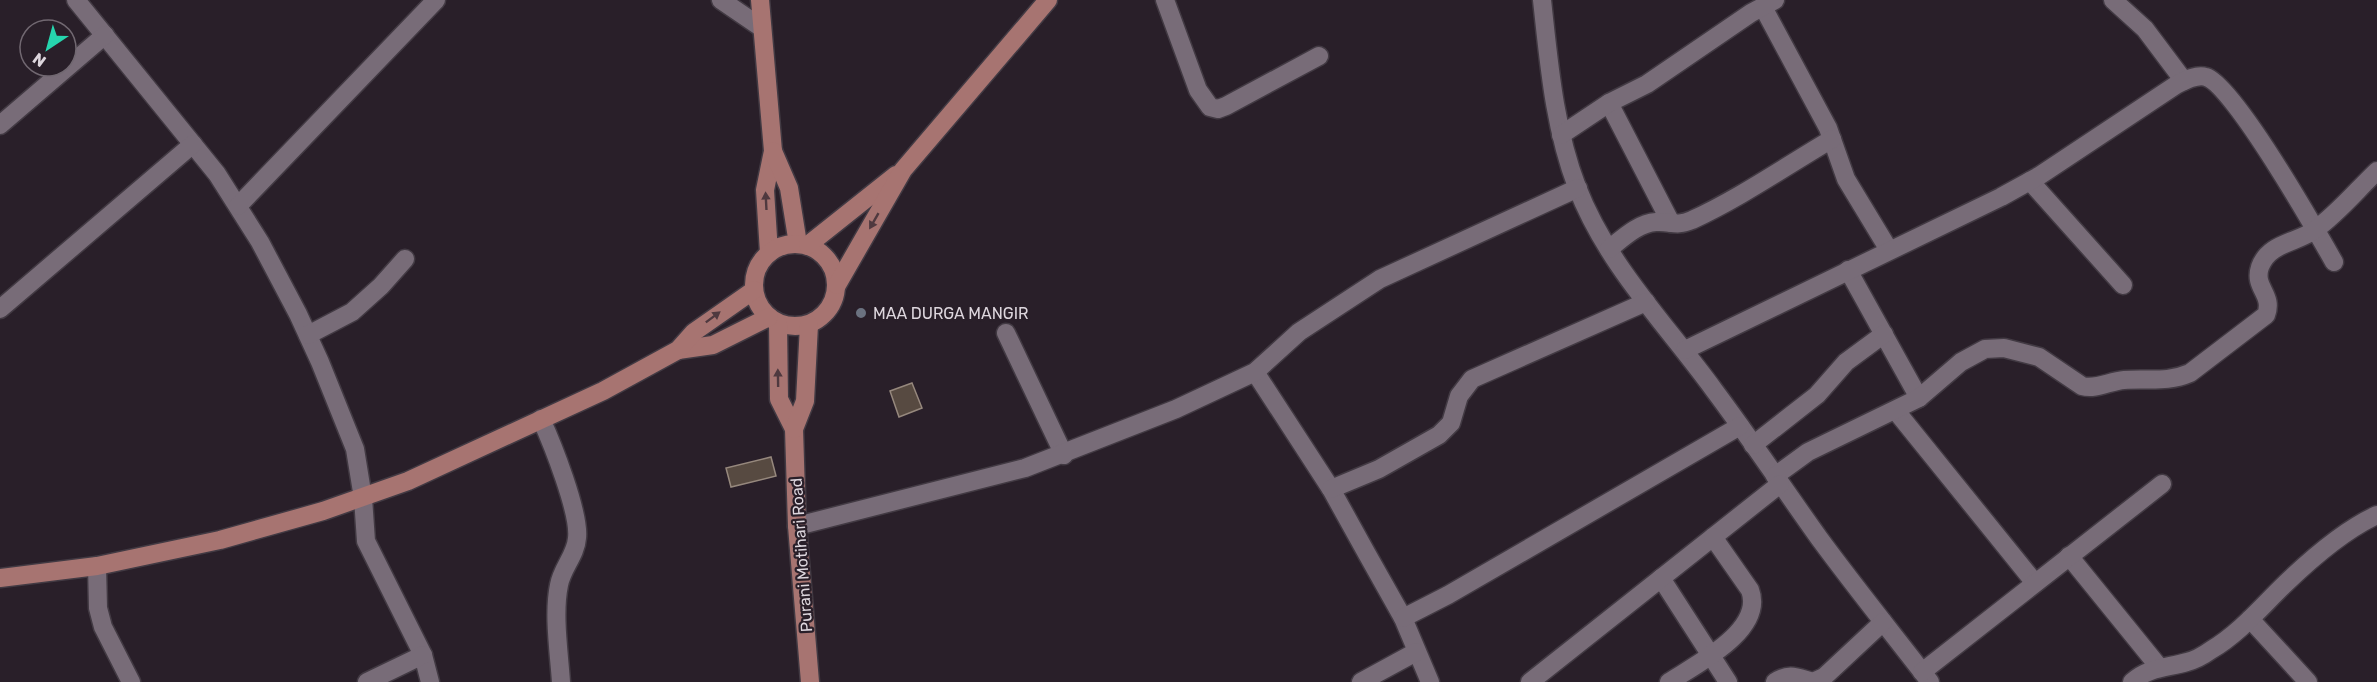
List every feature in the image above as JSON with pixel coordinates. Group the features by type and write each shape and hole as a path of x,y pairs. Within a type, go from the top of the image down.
{"main road":[{"path":"760,0 773,151 765,190 769,253"},
{"path":"837,285 836,275 826,257 803,244 788,244 769,253 757,270 754,290 762,310 773,320 798,327 818,320 832,305 837,285 903,170 1048,0"},
{"path":"773,151 789,188 803,244"},
{"path":"803,244 903,170"},
{"path":"0,578 97,566 220,540 363,498 408,481 603,391 678,350 694,332 754,290"},
{"path":"678,350 713,345 773,320"},
{"name":"Purani Motihari Road","path":"773,320 779,399 794,429"},
{"name":"Purani Motihari Road","path":"809,325 805,401 794,429 797,526 810,682"}],"street":[{"path":"76,0 193,144 238,206 260,242 308,335 355,449 363,498 366,541 423,655 430,682"},
{"path":"238,206 436,0"},
{"path":"721,0 762,28"},
{"path":"1165,0 1198,90 1209,107 1218,109 1226,106 1319,56"},
{"path":"1542,0 1560,135 1578,189 1609,249 1630,282 1685,350 1778,480 1926,677 2035,583 2162,484"},
{"path":"2112,0 2145,29 2184,81"},
{"path":"1560,135 1609,103 1647,84 1769,3 1832,140 1846,179 1889,250"},
{"path":"0,124 105,36"},
{"path":"1685,350 2030,181 2184,81 2197,76 2206,76 2225,92 2268,152 2334,262"},
{"path":"1609,103 1671,223"},
{"path":"1609,249 1631,232 1654,222 1679,225 1703,215 1832,140"},
{"path":"0,309 193,144"},
{"path":"1530,682 1713,537 1822,445 1919,398 1961,362 1985,349 2004,348 2039,357 2082,386 2089,388 2126,380 2176,379 2209,360 2266,315 2269,301 2259,281 2259,270 2264,259 2273,250 2316,230 2377,171"},
{"path":"2030,181 2123,285"},
{"path":"797,526 994,477 1064,454 1176,409 1255,372 1299,332 1380,279 1578,189"},
{"path":"308,335 352,312 381,286 405,259"},
{"path":"1848,270 1919,398"},
{"path":"1330,489 1379,469 1439,435 1451,423 1459,396 1472,379 1646,302"},
{"path":"1006,333 1064,454"},
{"path":"1754,445 1817,395 1846,362 1884,334"},
{"path":"1255,372 1330,489 1403,618 1430,682"},
{"path":"1896,411 2035,583"},
{"path":"541,419 577,519 578,540 572,556 561,573 558,587 558,649 561,682"},
{"path":"1403,618 1448,595 1740,426"},
{"path":"2132,682 2145,672 2159,667 2194,660 2226,640 2286,583 2337,541 2377,515"},
{"path":"1674,681 1712,656 1745,623 1752,611 1754,599 1750,590 1713,537"},
{"path":"2069,556 2159,667"},
{"path":"97,566 97,590 101,617 112,646 131,682"},
{"path":"1661,578 1728,682"},
{"path":"2250,619 2308,682"},
{"path":"1775,682 1790,675 1798,675 1813,682 1824,677 1883,622"},
{"path":"1361,682 1416,652"},
{"path":"367,682 423,655"}],"building":[{"path":"912,383 922,408 899,417 890,391"},
{"path":"771,457 776,476 731,487 726,468"}],"place":[{"name":"MAA DURGA MANGIR","path":"861,313"}]}
